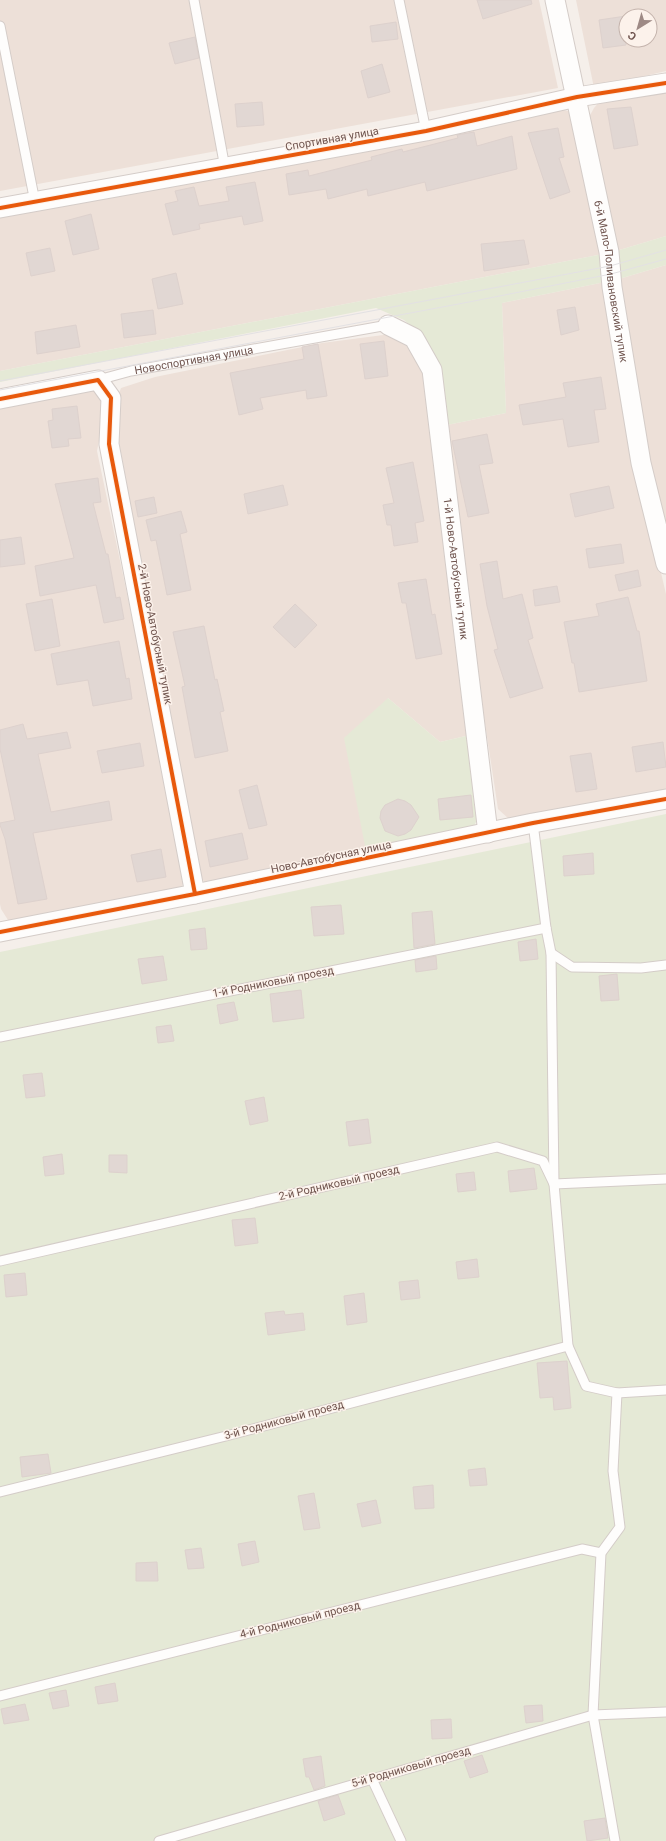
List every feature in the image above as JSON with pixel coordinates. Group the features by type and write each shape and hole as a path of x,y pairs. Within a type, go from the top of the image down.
{"street":[{"name":"6-й Мало-Поливановский тупик","path":"556,0 609,252 612,287 641,463 666,564"},
{"name":"Спортивная улица","path":"0,208 426,131 576,97 666,83"},
{"name":"1-й Ново-Автобусный тупик","path":"388,325 414,338 432,370 488,833"},
{"name":"Новоспортивная улица","path":"0,399 98,380"},
{"name":"2-й Ново-Автобусный тупик","path":"98,380 110,398 109,444 196,894"},
{"name":"Ново-Автобусная улица","path":"0,932 196,894 533,823 666,800"}],"lane":[{"path":"194,0 225,168"},
{"path":"398,0 426,131"},
{"path":"0,26 35,202"},
{"name":"Новоспортивная улица","path":"98,380 131,371 388,325"},
{"path":"533,823 546,928 551,953 554,1184 568,1346 586,1386 617,1393 666,1390"},
{"name":"1-й Родниковый проезд","path":"0,1037 546,928"},
{"path":"551,953 572,967 641,968 666,965"},
{"name":"2-й Родниковый проезд","path":"0,1261 497,1147 543,1161 554,1184"},
{"path":"554,1184 666,1179"},
{"name":"3-й Родниковый проезд","path":"0,1492 226,1436 568,1346"},
{"path":"615,1841 593,1715 601,1553 620,1527 613,1471 617,1393"},
{"name":"4-й Родниковый проезд","path":"0,1696 582,1549 601,1553"},
{"name":"5-й Родниковый проезд","path":"159,1841 593,1715 666,1712"},
{"path":"372,1779 400,1841"}],"shaded area":[{"path":"0,0 539,0 558,88 0,191"},
{"path":"576,0 666,0 666,71 594,88"},
{"path":"666,88 666,236 616,251 588,119 594,108 601,100"},
{"path":"551,108 568,111 573,119 603,254 0,371 0,213"},
{"path":"666,265 666,535 648,460 619,279"},
{"path":"605,282 636,466 666,594 666,793 510,820 498,809 460,558 442,426 506,413 502,303"},
{"path":"391,334 410,342 426,369 470,735 440,742 388,698 366,851 205,883 198,872 118,436 117,399 121,388 155,377 322,343"},
{"path":"83,383 101,396 105,409 97,451 186,875 182,886 174,894 16,923 8,920 1,909 0,904 0,399"}],"green space":[{"path":"666,236 666,265 619,279 616,251"},
{"path":"603,254 605,282 502,303 506,413 442,426 421,334 404,320 376,308 0,382 0,371"},
{"path":"388,698 440,742 470,735 477,820 474,826 366,851 344,738"},
{"path":"666,814 666,1841 0,1841 0,952"}],"building":[{"path":"477,0 531,0 532,4 483,19"},
{"path":"618,17 618,46 603,48 599,20"},
{"path":"396,22 398,39 372,42 370,26"},
{"path":"195,37 199,58 175,64 169,43"},
{"path":"382,64 390,92 368,98 361,71"},
{"path":"262,102 264,125 237,127 235,104"},
{"path":"631,107 638,145 614,149 607,109"},
{"path":"558,128 564,157 559,158 570,192 550,199 528,133"},
{"path":"474,132 477,146 512,136 517,169 427,191 425,182 368,196 367,189 328,199 326,189 289,195 286,174 308,170 309,176 372,160 371,157 402,149 403,152 458,138 457,135"},
{"path":"255,182 263,221 244,225 242,216 199,224 200,229 173,235 165,204 178,201 175,191 194,187 199,206 229,201 226,187"},
{"path":"91,214 99,249 73,255 65,221"},
{"path":"524,240 529,264 484,271 481,244"},
{"path":"50,248 55,271 31,276 26,253"},
{"path":"176,273 183,304 158,309 152,279"},
{"path":"575,307 579,330 561,335 557,310"},
{"path":"153,310 156,334 124,338 121,314"},
{"path":"76,325 80,347 37,354 35,332"},
{"path":"384,341 388,376 365,379 360,344"},
{"path":"318,344 327,396 307,399 306,390 260,398 263,409 239,415 230,373 304,359 302,347"},
{"path":"601,377 606,409 594,410 599,442 568,447 563,419 523,425 519,405 566,397 563,383"},
{"path":"77,406 81,438 68,439 69,446 52,448 48,421 53,420 52,409"},
{"path":"487,434 493,463 479,465 489,513 468,517 452,441"},
{"path":"413,462 424,521 415,523 418,542 394,546 391,525 387,525 383,505 394,503 386,468"},
{"path":"98,478 101,502 93,503 106,554 108,554 116,598 120,597 124,619 104,623 96,585 40,596 35,566 74,558 55,484"},
{"path":"283,485 288,505 248,514 244,494"},
{"path":"609,486 614,508 575,517 570,494"},
{"path":"154,497 157,513 138,517 135,501"},
{"path":"181,511 187,532 180,534 191,590 167,595 156,540 151,541 146,520"},
{"path":"21,537 25,564 0,567 0,540"},
{"path":"621,544 624,563 589,568 586,549"},
{"path":"497,561 503,599 522,594 533,638 528,640 543,688 510,698 494,650 498,649 487,606 480,564"},
{"path":"638,570 641,586 619,591 615,575"},
{"path":"426,579 432,615 435,614 442,654 416,659 406,603 402,603 398,583"},
{"path":"557,586 560,602 535,606 533,590"},
{"path":"628,597 637,631 639,631 647,681 579,692 564,622 599,616 596,604"},
{"path":"52,599 60,646 35,651 26,604"},
{"path":"295,604 317,625 295,648 273,627"},
{"path":"204,626 215,680 217,679 224,711 220,712 228,751 195,758 182,687 185,686 173,632"},
{"path":"119,641 126,679 129,678 132,699 93,706 88,680 57,685 51,654"},
{"path":"23,724 27,739 67,732 71,748 38,754 51,812 109,801 112,820 33,833 47,899 18,904 5,839 0,825 0,823 15,820 0,749 0,730"},
{"path":"663,742 666,767 636,772 632,747"},
{"path":"140,743 144,766 102,773 97,751"},
{"path":"591,753 597,789 576,792 570,756"},
{"path":"257,785 267,825 249,829 239,790"},
{"path":"471,795 473,817 440,820 438,799"},
{"path":"398,799 411,805 419,817 411,830 398,836 385,831 380,818 381,811 385,805"},
{"path":"242,833 248,859 210,867 205,841"},
{"path":"161,849 166,877 137,882 131,855"},
{"path":"593,853 594,874 564,876 563,856"},
{"path":"341,905 344,934 314,936 311,907"},
{"path":"432,911 435,944 414,948 412,913"},
{"path":"205,928 207,949 191,950 189,930"},
{"path":"536,939 538,959 520,961 518,942"},
{"path":"163,956 167,980 142,984 138,959"},
{"path":"436,956 437,969 416,972 415,960"},
{"path":"617,974 619,1000 601,1001 599,976"},
{"path":"301,990 304,1018 273,1022 270,994"},
{"path":"234,1002 238,1020 220,1024 217,1005"},
{"path":"171,1025 174,1041 158,1043 156,1027"},
{"path":"42,1073 45,1096 26,1098 23,1075"},
{"path":"264,1097 268,1121 250,1125 245,1101"},
{"path":"368,1119 371,1143 349,1146 346,1122"},
{"path":"62,1154 64,1174 45,1176 43,1157"},
{"path":"109,1155 127,1155 127,1173 109,1172"},
{"path":"534,1168 537,1189 510,1192 508,1171"},
{"path":"474,1172 476,1190 458,1192 456,1174"},
{"path":"255,1218 258,1243 235,1246 232,1220"},
{"path":"477,1259 479,1277 458,1279 456,1262"},
{"path":"25,1273 27,1295 6,1297 4,1275"},
{"path":"418,1280 420,1298 401,1300 399,1282"},
{"path":"364,1293 367,1322 347,1325 344,1296"},
{"path":"284,1311 285,1315 303,1313 305,1330 268,1335 265,1313"},
{"path":"567,1361 571,1408 554,1410 553,1397 540,1398 537,1363"},
{"path":"48,1454 51,1473 22,1477 20,1457"},
{"path":"485,1468 487,1485 470,1486 468,1470"},
{"path":"433,1485 434,1508 415,1509 413,1487"},
{"path":"314,1493 320,1528 304,1530 298,1496"},
{"path":"376,1500 381,1523 362,1527 357,1504"},
{"path":"255,1541 259,1562 242,1566 238,1544"},
{"path":"201,1548 204,1568 188,1569 185,1550"},
{"path":"157,1562 158,1581 136,1581 136,1563"},
{"path":"115,1683 118,1701 98,1704 95,1687"},
{"path":"66,1690 69,1706 53,1709 49,1693"},
{"path":"25,1704 29,1720 4,1724 1,1709"},
{"path":"542,1705 543,1721 526,1723 524,1706"},
{"path":"451,1719 452,1738 432,1739 431,1720"},
{"path":"482,1755 488,1772 470,1778 464,1761"},
{"path":"321,1756 325,1786 314,1790 309,1777 306,1777 303,1759"},
{"path":"338,1795 345,1814 324,1821 318,1801"},
{"path":"605,1818 608,1838 587,1841 584,1821"}],"tram line":[{"path":"0,381 610,266 666,250"},
{"path":"0,390 469,302 611,274 666,259"}],"cycle path":[{"path":"0,208 426,131 577,97 666,83"},
{"path":"0,399 98,380 111,398 109,444 195,894"},
{"path":"0,932 195,894 533,823 666,799"}]}
